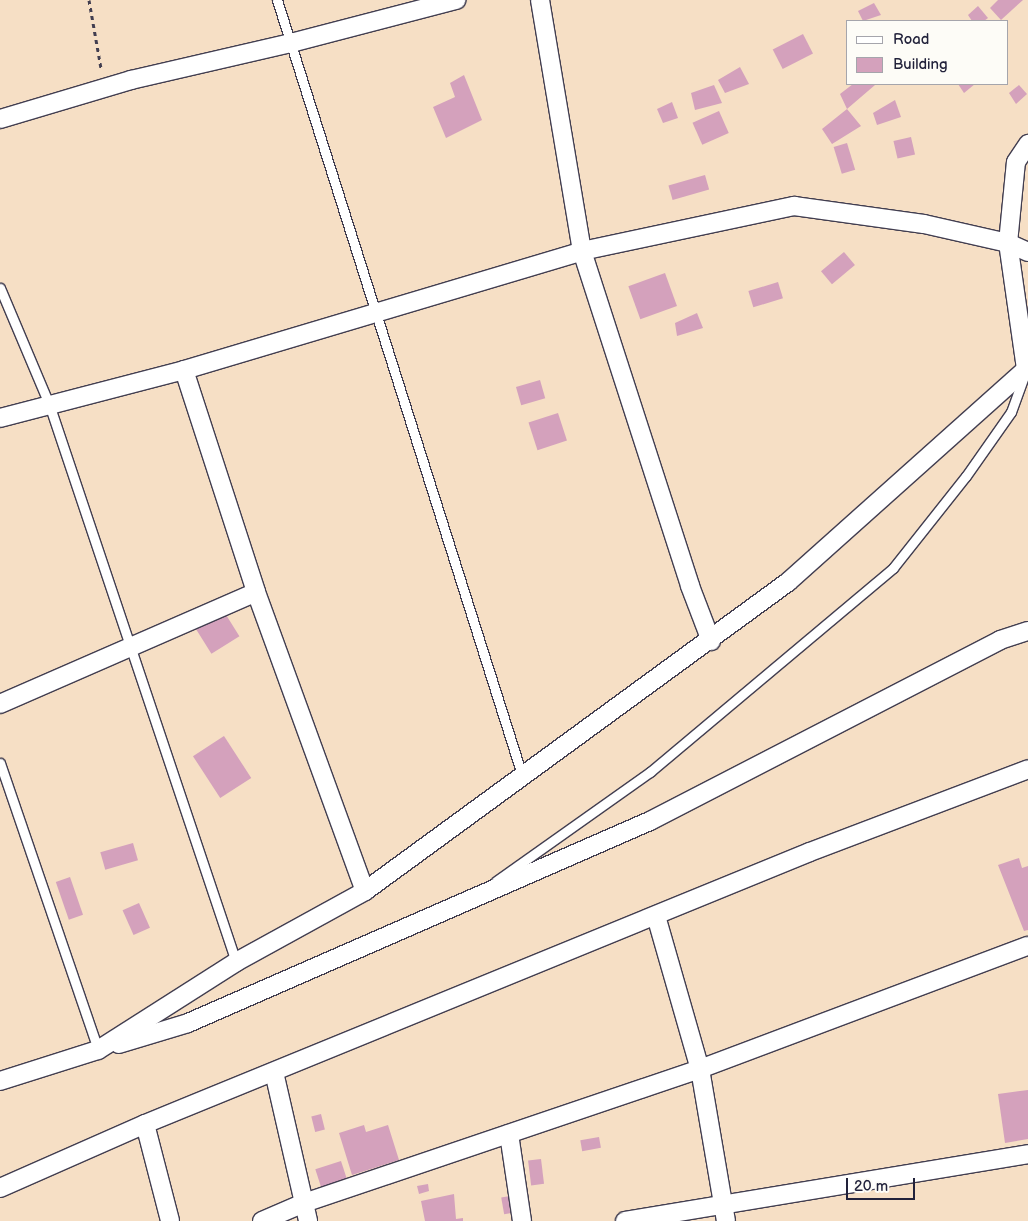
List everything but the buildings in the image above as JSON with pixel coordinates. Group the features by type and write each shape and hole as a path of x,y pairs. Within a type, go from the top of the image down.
{"street":[{"path":"0,119 104,88 291,44 456,0"},
{"path":"540,0 582,251 690,586 711,641"},
{"path":"98,1050 236,962 365,890 522,775 711,641 788,582 1027,368 1008,243 1016,162 1028,144"},
{"path":"0,418 184,370 376,311 582,251 794,206 924,224 1008,243 1028,252"},
{"path":"184,370 256,592 365,890"},
{"path":"0,704 256,592"},
{"path":"0,1080 188,1022 465,902 650,821 1000,640 1028,631"},
{"path":"0,1188 145,1124 810,852 1028,769"},
{"path":"656,916 700,1069 726,1213"},
{"path":"262,1221 304,1203 700,1069 1028,946"},
{"path":"274,1072 308,1221"},
{"path":"145,1124 170,1221"},
{"path":"509,1134 522,1221"},
{"path":"625,1221 726,1213 1028,1154"}],"lane":[{"path":"277,0 522,775"},
{"path":"0,288 49,404 236,962"},
{"path":"465,902 650,772 893,568 966,476 1011,412 1027,368"},
{"path":"0,763 98,1050"}],"path":[{"path":"89,0 104,88"}]}
